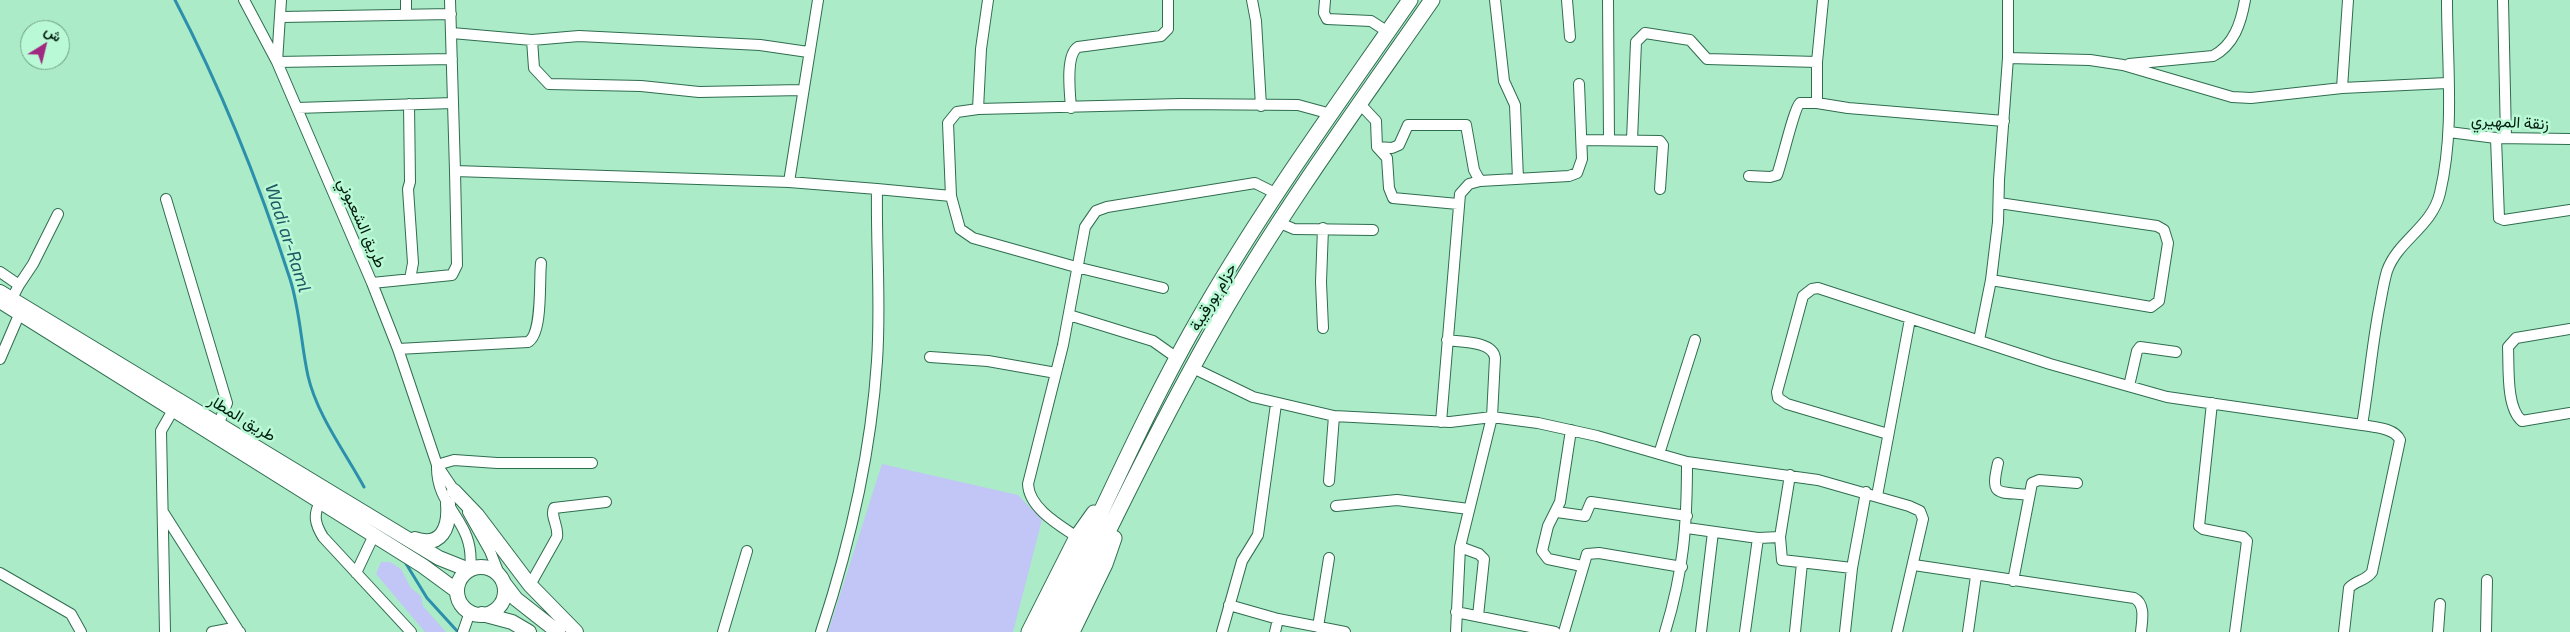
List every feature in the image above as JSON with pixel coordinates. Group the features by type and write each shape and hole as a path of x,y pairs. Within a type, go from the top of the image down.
{"highway":[{"name":"حزام بورقيبة","path":"1044,632 1177,358 1205,308 1277,194 1410,0"},
{"name":"حزام بورقيبة","path":"1059,632 1133,484 1219,320 1280,223 1432,0"},
{"path":"1029,632 1077,537 1120,474"},
{"path":"1072,632 1105,564 1133,484"}],"main road":[{"name":"طريق المطار","path":"5,299 216,429 402,534 439,558 470,569"},
{"name":"طريق المطار","path":"5,299 19,315 173,410 216,429 320,502 423,566 456,591"},
{"path":"454,491 477,515 530,585 576,632"},
{"path":"402,534 425,542 438,538 446,527 448,504"},
{"path":"529,632 512,622 476,613 460,604 456,591 460,579 470,569 488,568 502,580 516,599 558,632"},
{"path":"476,613 490,613 501,604 504,597 502,580"}],"street":[{"name":"طريق الشعبوني","path":"244,0 277,62 398,348 437,465 439,486 470,541 470,569"},
{"path":"281,0 282,17 277,62 452,59"},
{"path":"406,0 406,15"},
{"path":"372,284 452,275 457,264 450,0"},
{"path":"789,182 808,52 818,0"},
{"path":"978,109 981,49 988,0"},
{"path":"1071,108 1070,60 1074,50 1078,47 1161,36 1168,29 1168,0"},
{"path":"1252,0 1256,20 1261,106"},
{"path":"1325,0 1324,13 1327,19 1371,21 1388,32"},
{"path":"1495,0 1504,81 1515,105 1518,179"},
{"path":"1567,0 1570,37"},
{"path":"1608,0 1609,140"},
{"path":"1817,103 1817,62 1823,0"},
{"path":"1978,340 1991,280 1999,203 2008,58 2008,0"},
{"path":"2123,65 2213,56 2221,52 2229,45 2236,30 2245,0"},
{"path":"2342,88 2348,0"},
{"path":"2362,425 2374,335 2387,271 2397,253 2429,220 2439,195 2449,132 2446,0"},
{"path":"2504,0 2499,218 2504,220 2570,210"},
{"path":"282,17 451,14"},
{"path":"452,33 532,40 579,36 760,44 808,52"},
{"path":"1632,140 1636,42 1641,35 1661,35 1690,40 1707,59 1817,62"},
{"path":"532,40 534,68 549,84 641,86 699,92 802,90"},
{"path":"2008,58 2090,60 2123,65 2232,97 2251,98 2342,88 2447,83"},
{"path":"1441,422 1456,249 1458,204 1464,188 1480,181 1569,176 1577,173 1581,164 1582,140 1579,84"},
{"path":"297,108 453,103"},
{"path":"1749,176 1770,178 1777,175 1791,132 1796,107 1800,103 2004,121"},
{"path":"409,104 410,182 408,189 413,263 410,279"},
{"path":"1163,288 1076,267 967,235 958,224 951,196 948,123 957,112 978,109 1181,104 1298,105 1331,114"},
{"path":"1360,104 1376,121 1377,147 1386,158 1389,188 1393,198 1458,204"},
{"path":"1377,147 1392,148 1400,145 1408,124 1466,125 1474,170 1480,181"},
{"name":"زنقة المهيري","path":"2449,132 2501,138 2570,139"},
{"path":"1582,140 1656,139 1662,142 1660,189"},
{"path":"456,171 789,182 951,196"},
{"path":"1077,537 1057,524 1034,502 1028,492 1029,476 1069,315 1076,267 1085,227 1096,211 1255,183 1277,194"},
{"path":"822,632 849,538 874,391 880,311 877,189"},
{"path":"166,199 227,403 216,429"},
{"path":"1991,280 2151,307 2160,301 2168,243 2164,230 2157,226 1999,203"},
{"path":"5,299 19,284 33,264 58,214"},
{"path":"1280,223 1294,228 1373,230"},
{"path":"1323,228 1321,282 1323,328"},
{"path":"398,348 528,342 533,339 537,332 541,263"},
{"path":"0,272 19,284"},
{"path":"1888,434 1787,404 1778,398 1777,392 1803,296 1812,289 1818,288 2050,364 2167,396 2362,425 2392,432 2398,435 2400,440 2372,572 2369,577 2354,582 2349,588 2344,632"},
{"path":"0,359 19,315"},
{"path":"1069,315 1144,338 1177,358"},
{"path":"1878,496 1910,319"},
{"path":"2570,329 2516,338 2508,347 2512,406 2516,416 2522,420 2532,420 2570,413"},
{"path":"1447,340 1487,346 1494,351 1495,358 1492,417 1460,547 1456,632"},
{"path":"1659,454 1695,340"},
{"path":"2128,386 2137,351 2140,347 2144,345 2176,352"},
{"path":"930,357 996,362 1056,373"},
{"path":"1193,368 1239,391 1276,404 1334,416 1441,422 1460,422 1492,417 1571,430 1687,462 1790,475 1866,492 1917,508 1922,514 1914,565 1897,632"},
{"path":"2212,403 2199,526 2203,529 2243,537 2247,540 2235,632"},
{"path":"1222,632 1242,561 1258,535 1276,404"},
{"path":"165,632 160,431 173,410"},
{"path":"1329,481 1334,416"},
{"path":"1571,430 1557,512 1548,526 1542,551 1548,560 1582,566"},
{"path":"437,465 454,460 497,463 592,463"},
{"path":"1665,632 1682,567 1687,528 1687,462"},
{"path":"1998,462 1994,487 1998,490 2029,495"},
{"name":"طريق الشعبوني","path":"437,465 483,538 502,580"},
{"path":"1790,475 1780,538 1782,560 1852,568"},
{"path":"2013,581 2030,486 2034,480 2077,482"},
{"path":"1845,632 1852,568 1866,492"},
{"path":"1336,506 1397,500 1469,509"},
{"path":"320,502 316,510 317,527 331,547 411,632"},
{"path":"530,585 558,531 552,513 554,508 606,502"},
{"path":"1557,512 1585,516 1591,502 1687,516"},
{"path":"162,512 240,631"},
{"path":"1687,528 1758,538 1780,538"},
{"path":"1701,632 1713,532"},
{"path":"356,573 374,535"},
{"path":"1745,632 1758,538"},
{"path":"1460,547 1479,554 1484,559 1478,616"},
{"path":"723,632 747,552"},
{"path":"1564,632 1584,558 1590,552 1682,567"},
{"path":"1318,627 1329,558"},
{"path":"1795,632 1802,563"},
{"path":"1914,565 1976,576 2134,598 2138,600 2142,608 2141,632"},
{"path":"0,573 71,614 81,632"},
{"path":"1968,632 1976,576"},
{"path":"2486,632 2487,580"},
{"path":"1229,604 1278,619 1345,632"},
{"path":"2438,632 2440,604"},
{"path":"1456,612 1555,632"},
{"path":"464,632 476,613"},
{"path":"1275,632 1278,619"},
{"path":"212,632 228,628 240,631"}],"shaded area":[{"path":"882,464 1018,495 1042,520 1013,632 828,632"},
{"path":"381,562 390,562 401,569 411,588 421,596 423,606 446,632 425,632 376,574"}],"waterway":[{"name":"Wadi ar-Raml","path":"175,0 224,103 278,243 293,291 312,391 332,433 364,487"},
{"name":"Wadi ar-Raml","path":"405,562 427,598 458,632"}]}
